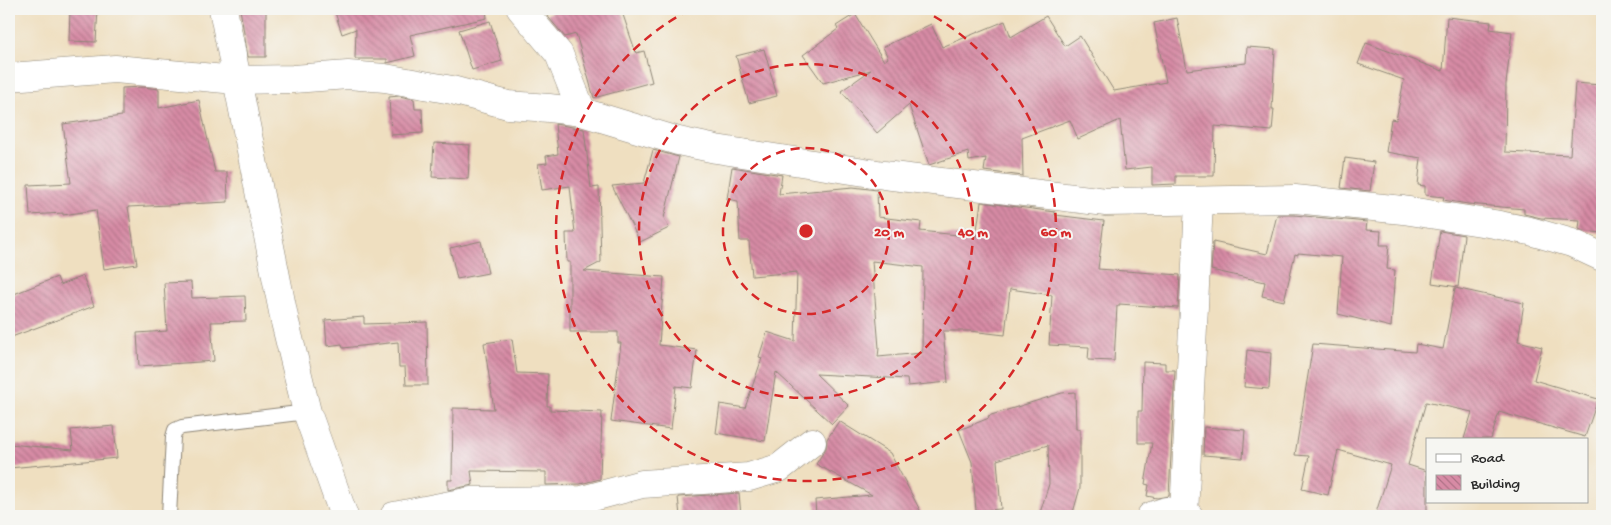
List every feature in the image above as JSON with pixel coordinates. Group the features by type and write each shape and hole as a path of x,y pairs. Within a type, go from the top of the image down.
{"street":[{"path":"223,9 284,322 307,412 344,516"},
{"path":"520,9 559,54 582,112"},
{"path":"9,77 114,69 236,80 348,76 385,78 452,90 508,105 582,112 678,141 716,149 884,175 1106,202 1295,200 1403,210 1530,231 1572,243 1602,257"},
{"path":"1151,516 1166,511 1187,515 1198,202"},
{"path":"394,516 471,501 582,500 642,484 749,476 779,468 812,442"}],"lane":[{"path":"169,516 173,437 175,430 182,426 307,412"}],"building":[{"path":"70,9 98,9 96,42 69,41"},
{"path":"240,9 266,9 266,57 248,57"},
{"path":"334,9 486,9 487,18 410,35 415,56 387,63 387,59 355,59 356,29 342,34"},
{"path":"561,9 621,9 636,53 644,51 652,82 594,98 576,34 565,37 547,14"},
{"path":"855,14 884,61 888,58 883,47 931,24 942,47 1005,21 1011,37 1046,16 1065,46 1080,36 1114,91 1166,82 1154,23 1177,18 1187,70 1246,63 1247,47 1275,49 1272,131 1215,126 1214,176 1176,176 1176,184 1152,185 1152,167 1125,170 1120,120 1078,139 1070,120 1022,138 1023,176 984,171 986,158 969,161 968,152 929,165 909,105 877,133 841,91 871,70 823,83 803,55 838,29 836,26"},
{"path":"1447,17 1491,22 1490,29 1512,32 1506,84 1505,152 1570,155 1575,83 1601,85 1598,129 1602,129 1602,233 1579,229 1580,220 1541,218 1524,214 1524,209 1468,204 1443,200 1444,197 1425,195 1425,186 1418,185 1421,158 1386,152 1391,119 1396,120 1404,80 1358,64 1366,43 1443,71"},
{"path":"490,21 502,61 472,70 459,30"},
{"path":"764,49 777,96 749,103 736,56"},
{"path":"143,87 159,89 159,108 199,100 215,172 227,172 228,202 128,207 137,264 104,269 96,210 63,215 63,213 30,215 28,185 71,183 63,124 122,116 122,88"},
{"path":"399,96 414,99 415,109 422,109 423,133 391,135 389,97"},
{"path":"555,124 584,129 591,188 599,187 601,262 584,271 664,277 659,345 697,350 692,388 676,386 671,429 611,421 621,343 618,343 618,332 570,332 570,262 567,262 566,233 575,233 570,186 542,190 538,164 547,163 546,156 558,154"},
{"path":"434,143 470,145 468,179 432,177"},
{"path":"653,150 679,157 664,218 669,228 640,242 612,186 644,183"},
{"path":"1345,158 1374,162 1370,191 1341,188"},
{"path":"732,167 782,175 779,194 853,187 877,190 878,217 921,222 920,231 976,237 981,202 1055,212 1055,215 1104,221 1098,269 1180,275 1178,308 1119,304 1117,306 1114,361 1088,360 1089,347 1049,345 1052,295 1010,289 1005,335 970,331 943,331 948,382 908,386 907,379 816,374 849,406 832,424 776,372 765,441 716,433 720,404 745,408 762,358 759,357 767,332 795,341 797,272 752,276 749,241 740,241 738,201 727,199","holes":["872,261 923,267 922,353 878,357 879,348"]},
{"path":"1277,215 1367,222 1366,230 1381,231 1380,245 1389,245 1387,269 1395,270 1391,327 1338,314 1342,257 1295,254 1284,301 1262,296 1265,282 1211,270 1213,242 1267,254"},
{"path":"1440,231 1464,235 1458,287 1432,283"},
{"path":"481,241 488,273 457,279 450,248"},
{"path":"83,276 94,306 9,338 9,296 57,277 60,285"},
{"path":"191,282 192,298 245,296 246,321 211,322 214,361 139,366 137,333 167,331 164,283"},
{"path":"1455,288 1524,303 1518,341 1542,347 1534,380 1598,399 1585,437 1499,412 1491,438 1464,438 1472,412 1426,402 1408,465 1426,471 1427,516 1375,516 1391,465 1338,450 1328,495 1302,489 1309,456 1295,455 1313,344 1415,352 1416,344 1443,349"},
{"path":"364,317 364,324 427,322 428,385 406,385 405,367 399,367 398,342 343,348 342,344 327,346 325,320"},
{"path":"512,339 517,373 548,374 547,406 550,406 550,410 602,412 600,479 580,484 546,485 546,472 471,471 473,485 448,490 448,480 452,480 453,408 494,409 484,343"},
{"path":"1247,350 1271,353 1269,389 1244,387"},
{"path":"1143,362 1165,363 1165,370 1175,370 1169,496 1157,498 1147,496 1149,485 1145,484 1152,443 1138,443 1138,411 1142,411"},
{"path":"1075,392 1076,429 1080,429 1080,488 1072,516 1039,516 1049,484 1048,445 997,460 1001,509 976,511 972,462 959,430 989,418 988,416 1062,393"},
{"path":"839,421 890,453 923,516 816,516 815,500 872,495 816,464 826,448 827,439"},
{"path":"114,426 117,458 9,468 9,444 73,450 71,430"},
{"path":"1204,427 1245,430 1243,458 1203,455"},
{"path":"739,493 741,516 680,516 678,497"}]}
